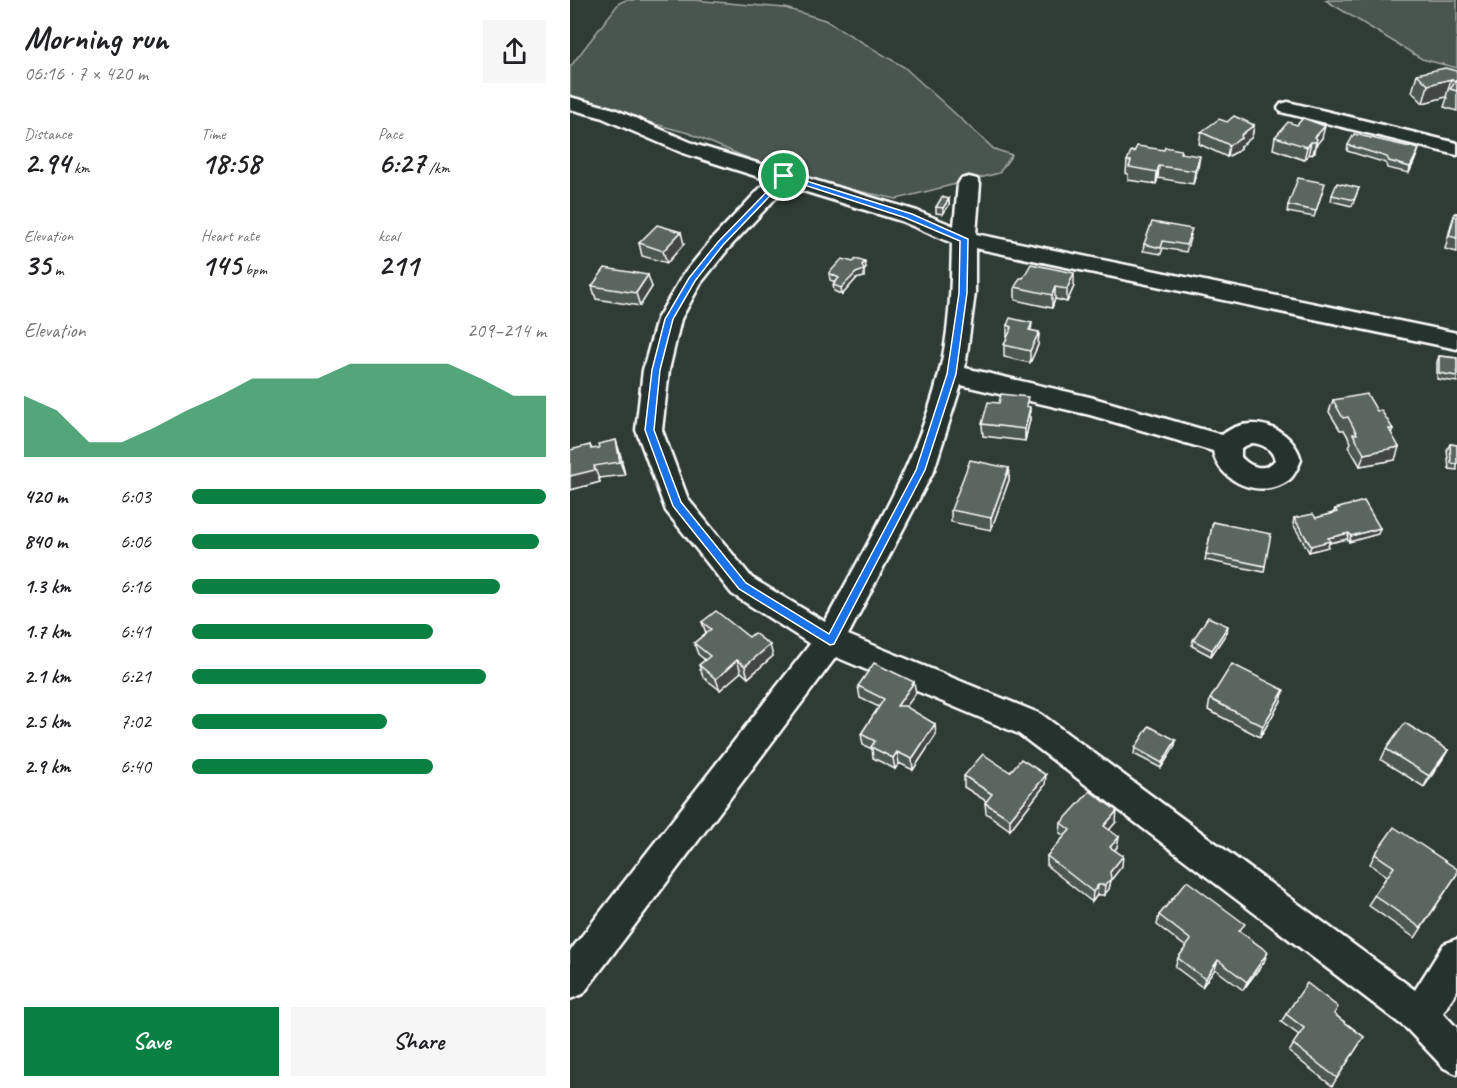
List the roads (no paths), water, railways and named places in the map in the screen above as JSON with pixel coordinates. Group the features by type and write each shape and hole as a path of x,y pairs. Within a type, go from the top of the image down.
{"street":[{"path":"570,104 607,113 690,149 909,216 964,239 1457,341"},
{"path":"1288,108 1457,149"},
{"path":"784,176 721,243 692,280 669,319 656,370 649,430 676,504 742,586 830,641 1030,724 1420,1016 1457,1054"},
{"path":"570,981 830,641 920,470 952,374 963,293 964,239 969,184"},
{"path":"952,374 1030,389 1117,411 1227,446"},
{"path":"1420,1016 1457,957"}]}
